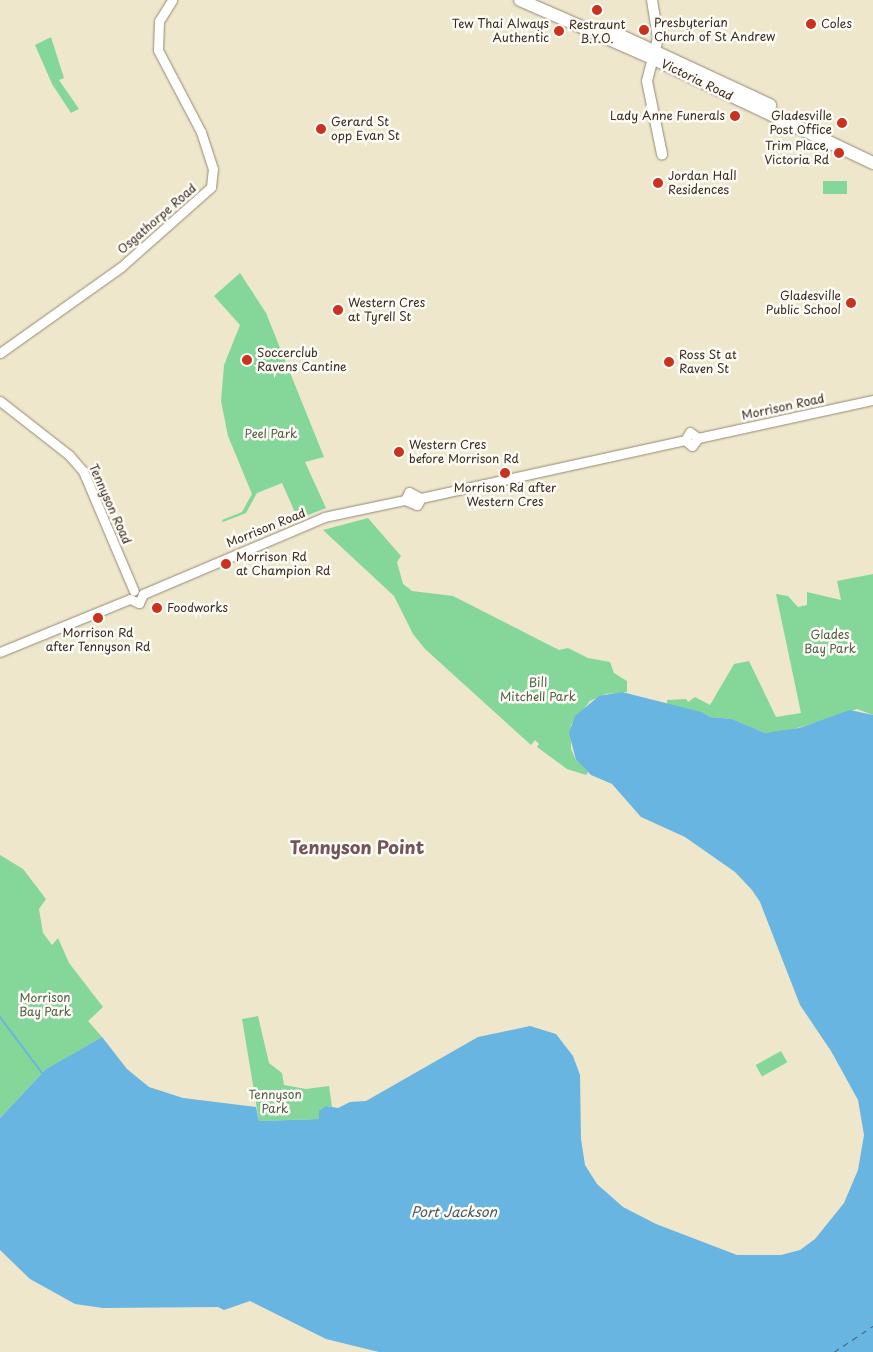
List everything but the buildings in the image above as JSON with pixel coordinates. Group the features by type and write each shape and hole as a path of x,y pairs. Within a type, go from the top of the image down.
{"highway":[{"name":"Victoria Road","path":"520,0 654,54 873,163"},
{"name":"Victoria Road","path":"536,0 873,155"}],"main road":[{"path":"652,0 658,38 647,81 662,154"}],"street":[{"name":"Osgathorpe Road","path":"0,353 121,267 211,187 212,169 201,132 158,50 159,21 172,0"},
{"name":"Morrison Road","path":"0,652 324,517 404,500 416,505 421,498 685,440 690,432 698,438 873,400"},
{"name":"Tennyson Road","path":"0,401 69,455 83,470 136,595"}],"green space":[{"path":"51,37 64,78 59,80 79,109 71,113 52,84 35,45"},
{"path":"823,181 847,181 847,194 823,194"},
{"name":"Peel Park","path":"240,273 266,313 324,457 305,462 326,508 298,519 282,483 257,493 246,513 223,522 222,520 242,512 252,494 228,436 221,401 224,365 240,325 214,296"},
{"name":"Bill Mitchell Park","path":"368,518 401,556 397,562 403,584 412,591 453,596 559,650 568,648 588,658 610,662 614,673 627,681 627,692 606,694 590,701 571,725 571,749 576,760 588,772 586,775 567,769 537,747 539,744 535,740 531,745 425,649 413,634 394,596 323,530"},
{"name":"Glades Bay Park","path":"873,574 873,715 857,709 788,731 765,733 732,719 710,717 667,704 667,700 686,699 688,702 695,697 710,705 734,664 749,661 776,717 801,713 776,594 788,596 798,607 807,605 807,592 841,600 837,581"},
{"name":"Morrison Bay Park","path":"0,855 23,869 46,899 39,909 43,933 52,945 58,938 69,963 103,1007 88,1021 102,1037 46,1069 0,1118"},
{"name":"Tennyson Park","path":"258,1016 269,1063 282,1073 284,1085 306,1089 329,1086 332,1107 326,1106 319,1119 259,1121 242,1019"},
{"path":"781,1051 787,1062 762,1076 756,1065"}],"water":[{"name":"Port Jackson","path":"622,692 701,712 710,717 732,719 765,733 799,728 850,710 873,715 873,1352 379,1352 326,1339 250,1301 224,1310 218,1307 103,1308 75,1304 30,1279 0,1250 0,1118 46,1069 102,1037 127,1069 149,1087 183,1098 256,1107 259,1121 319,1119 319,1111 326,1106 338,1108 350,1102 366,1101 478,1037 530,1026 556,1034 573,1056 580,1075 581,1139 585,1165 597,1184 623,1207 656,1224 737,1255 781,1255 800,1250 815,1239 844,1203 858,1170 864,1135 858,1100 831,1051 800,1005 760,902 752,890 735,872 685,837 641,817 612,784 591,775 576,760 569,733 575,716 599,696"}],"waterway":[{"path":"0,1017 42,1073"}],"ferry route":[{"path":"834,1352 873,1326"}],"place":[{"name":"Restraunt B.Y.O.","path":"597,10"},
{"name":"Coles","path":"811,24"},
{"name":"Presbyterian Church of St Andrew","path":"644,30"},
{"name":"Tew Thai Always Authentic","path":"559,31"},
{"name":"Lady Anne Funerals","path":"735,116"},
{"name":"Gladesville Post Office","path":"842,123"},
{"name":"Gerard St opp Evan St","path":"321,129"},
{"name":"Trim Place, Victoria Rd","path":"839,153"},
{"name":"Jordan Hall Residences","path":"658,183"},
{"name":"Gladesville Public School","path":"851,303"},
{"name":"Western Cres at Tyrell St","path":"338,310"},
{"name":"Soccerclub Ravens Cantine","path":"247,360"},
{"name":"Ross St at Raven St","path":"669,362"},
{"name":"Western Cres before Morrison Rd","path":"399,452"},
{"name":"Morrison Rd after Western Cres","path":"505,473"},
{"name":"Morrison Rd at Champion Rd","path":"226,564"},
{"name":"Foodworks","path":"157,608"},
{"name":"Morrison Rd after Tennyson Rd","path":"98,618"}],"district":[{"name":"Tennyson Point","path":"357,847"}]}
